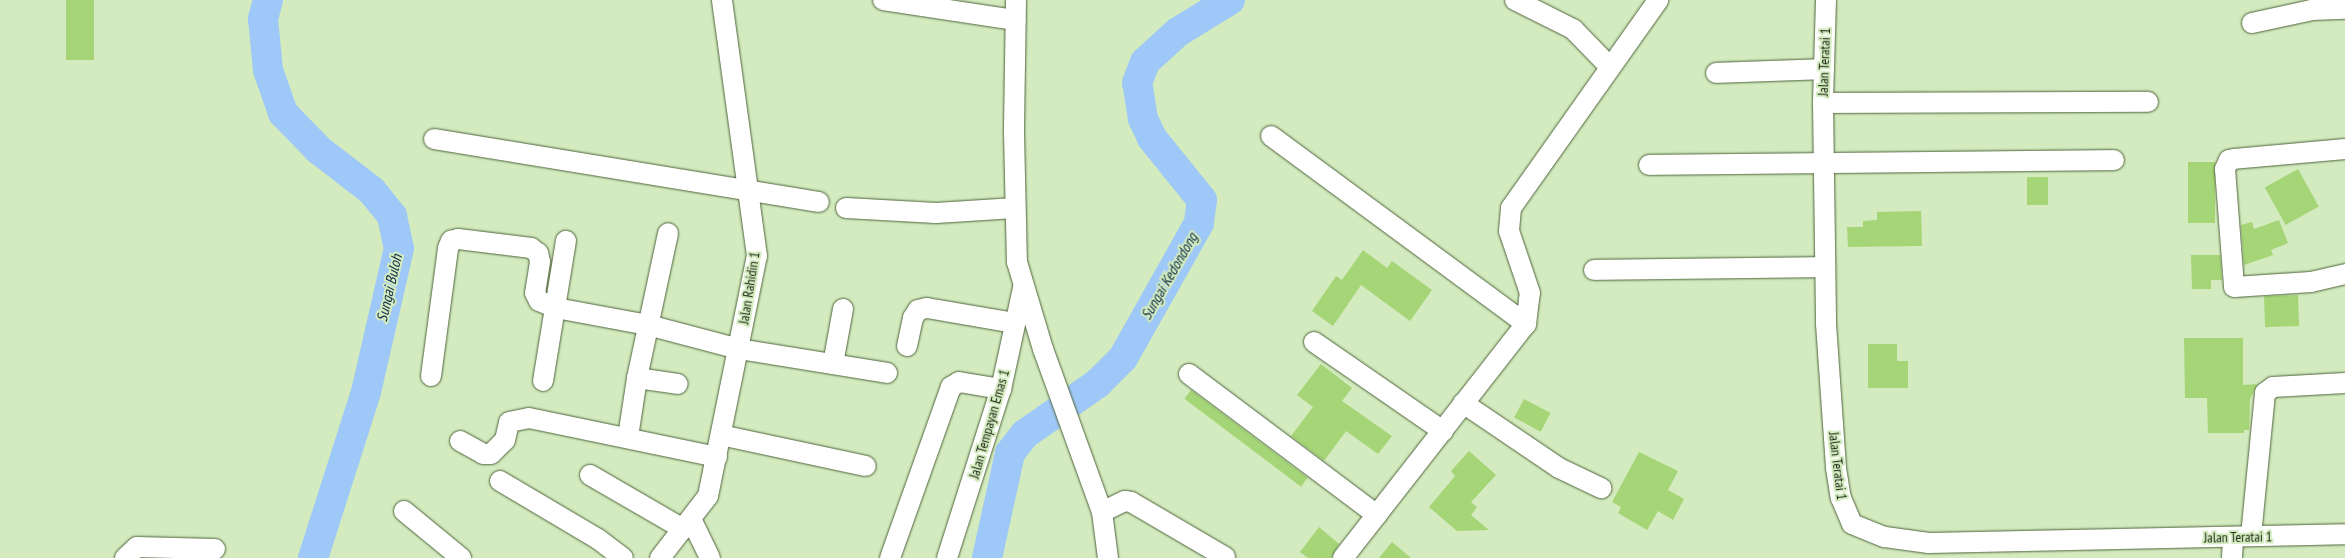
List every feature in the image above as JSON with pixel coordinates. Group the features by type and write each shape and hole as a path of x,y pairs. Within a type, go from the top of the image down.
{"street":[{"name":"Jalan Rahidin 1","path":"660,558 708,496 758,256 750,191 722,18 722,0"},
{"path":"883,0 1015,20"},
{"path":"1016,0 1015,208 1017,262 1023,288 1043,349 1087,466 1102,512 1108,558"},
{"path":"1515,0 1573,30 1610,67"},
{"path":"1343,558 1526,324 1530,293 1509,231 1511,208 1658,0"},
{"name":"Jalan Teratai 1","path":"1826,0 1823,103 1824,267 1836,468 1846,516 1860,528 1885,537 2012,550 2119,548 2242,536 2345,534"},
{"path":"2252,23 2312,10 2345,9"},
{"path":"1716,72 1824,69"},
{"path":"1823,103 2148,102"},
{"path":"1271,136 1526,324"},
{"path":"434,139 819,202"},
{"path":"2345,149 2234,158 2230,160 2225,169 2234,287 2311,282 2345,274"},
{"path":"1649,165 2114,160"},
{"path":"846,208 936,213 1015,208"},
{"path":"628,437 637,378 668,233"},
{"path":"431,376 452,241 458,239 531,248 538,253 540,262 535,293 539,301 556,308 648,325 739,349 887,373"},
{"path":"543,381 566,240"},
{"path":"1594,270 1824,267"},
{"name":"Jalan Tempayan Emas 1","path":"947,558 1002,389 1014,323 1023,288"},
{"path":"907,346 913,318 918,310 927,308 1014,323"},
{"path":"834,364 843,309"},
{"path":"1314,342 1442,431"},
{"path":"1189,374 1377,515"},
{"path":"637,378 678,384"},
{"path":"890,558 950,387 959,382 1002,389"},
{"path":"2232,558 2242,536 2265,392 2273,387 2345,383"},
{"path":"1463,403 1559,468 1601,488"},
{"path":"460,441 483,454 491,454 505,440 509,422 529,418 628,437 717,457"},
{"path":"721,435 866,466"},
{"path":"590,476 687,524 710,558"},
{"path":"500,481 598,539 623,558"},
{"path":"1102,512 1125,501 1131,502 1225,557"},
{"path":"404,511 461,558"},
{"path":"126,558 137,547 215,549"}],"building":[{"path":"66,0 94,0 94,60 66,60"},
{"path":"2188,162 2215,162 2215,223 2188,223"},
{"path":"2298,169 2319,207 2286,225 2265,187"},
{"path":"2027,177 2048,177 2048,205 2027,205"},
{"path":"1921,211 1922,246 1848,247 1847,227 1863,227 1863,221 1877,220 1877,212"},
{"path":"2279,220 2288,243 2271,250 2273,255 2244,265 2241,225 2252,222 2254,229"},
{"path":"1363,250 1387,268 1392,261 1432,290 1410,321 1361,285 1333,326 1312,311 1336,276 1342,280"},
{"path":"2191,255 2220,255 2222,280 2211,280 2211,289 2192,289"},
{"path":"2298,295 2299,326 2265,327 2264,296"},
{"path":"2184,338 2243,338 2243,385 2257,384 2250,399 2249,430 2244,430 2244,433 2208,433 2207,398 2185,398"},
{"path":"1868,344 1897,344 1897,361 1908,361 1908,388 1868,388"},
{"path":"1321,364 1352,388 1342,401 1392,436 1378,454 1346,431 1324,461 1291,436 1313,407 1297,395"},
{"path":"1191,390 1308,478 1301,487 1184,399"},
{"path":"1524,399 1550,413 1541,432 1514,418"},
{"path":"1469,451 1496,475 1471,502 1477,507 1471,515 1489,530 1457,531 1429,507 1455,476 1451,471"},
{"path":"1639,452 1678,471 1668,490 1684,499 1673,520 1658,511 1647,530 1618,513 1621,507 1612,502"},
{"path":"1319,527 1339,544 1331,558 1308,558 1300,552"},
{"path":"1392,542 1411,558 1379,558"}],"waterway":[{"name":"Sungai Buloh","path":"268,0 263,19 268,70 283,113 319,150 372,191 392,216 399,248 366,392 313,558"},
{"name":"Sungai Kedondong","path":"987,558 1010,453 1025,434 1098,383 1123,358 1199,223 1202,200 1152,138 1143,119 1137,83 1145,62 1178,32 1230,0"}]}
